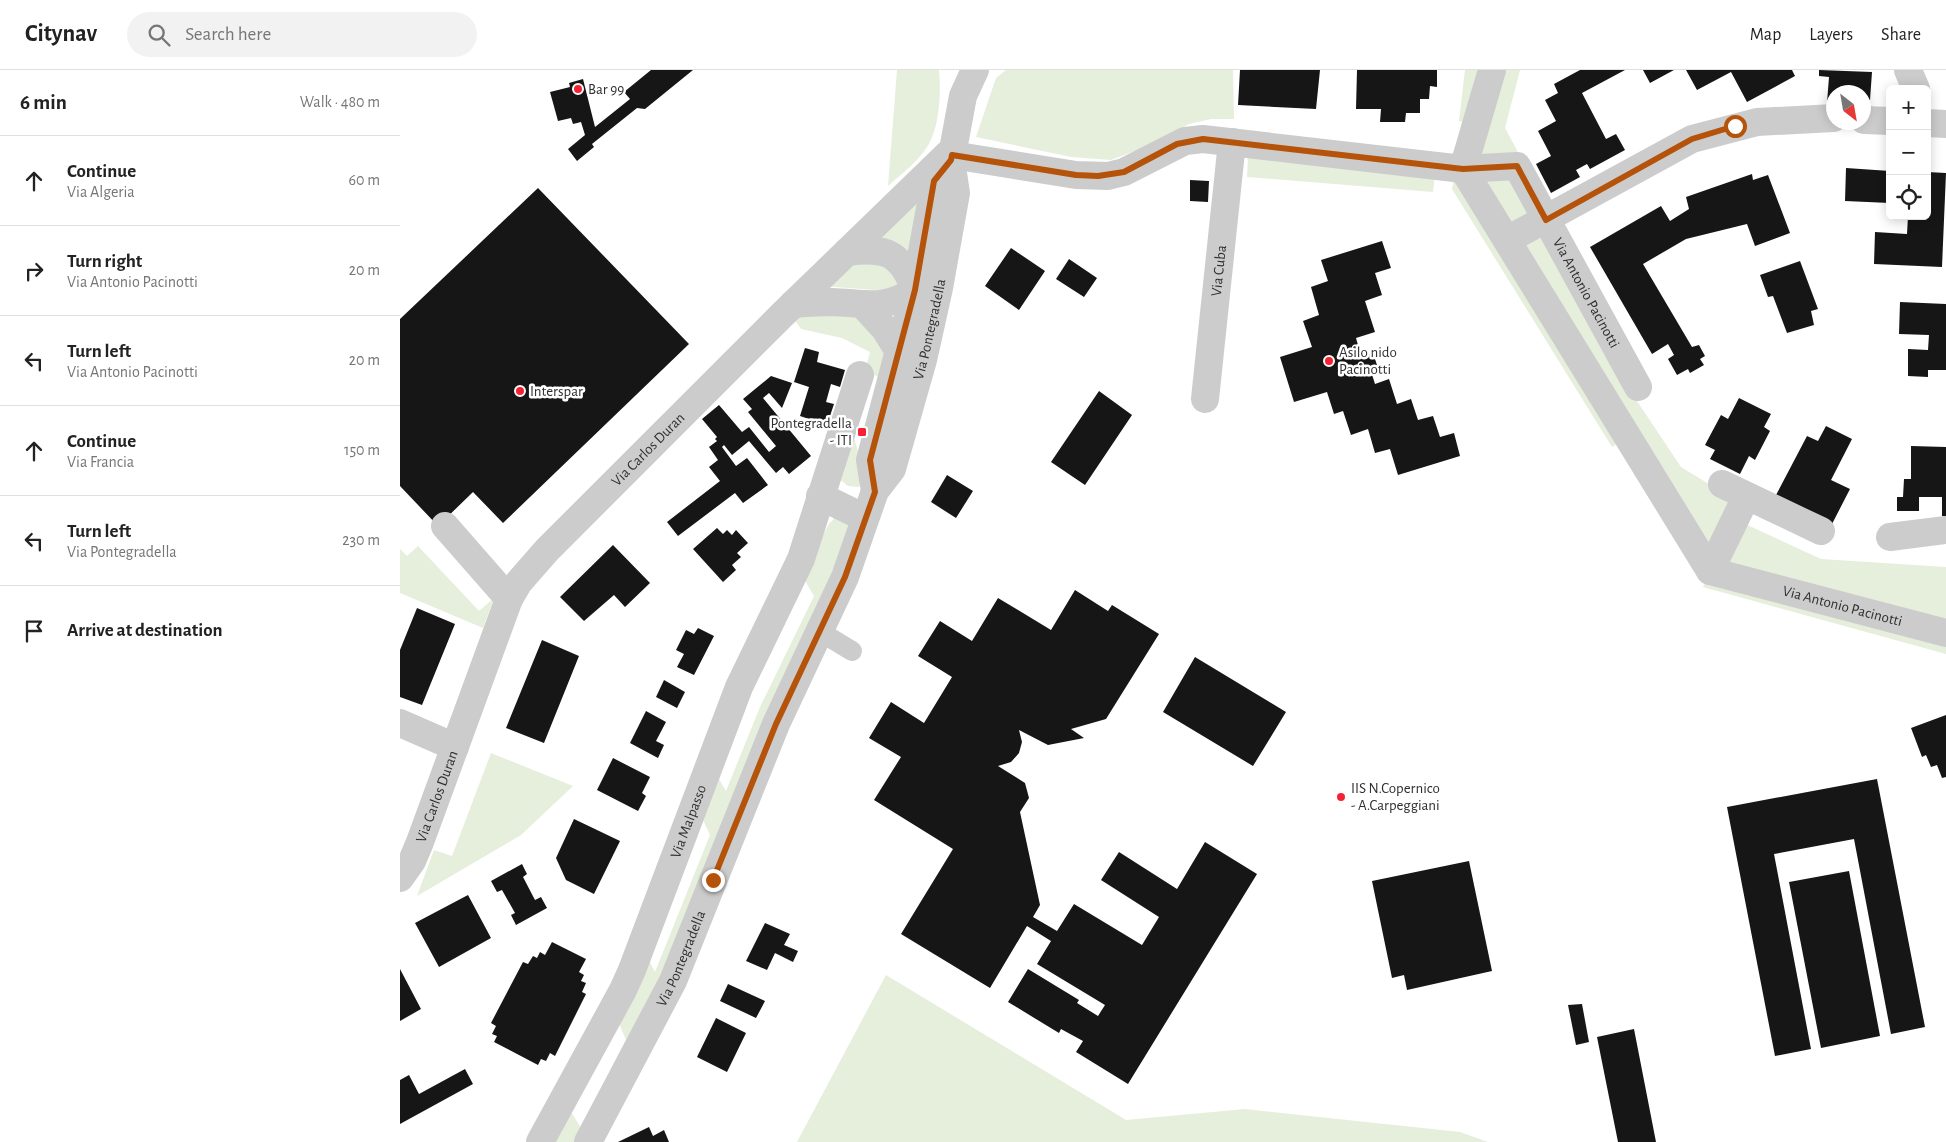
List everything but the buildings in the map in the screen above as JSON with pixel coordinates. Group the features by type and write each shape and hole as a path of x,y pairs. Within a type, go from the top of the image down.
{"street":[{"name":"Via Pontegradella","path":"875,492 870,460 900,352 926,293 956,193 952,155 962,83 974,70"},
{"path":"1492,70 1463,169 1710,571"},
{"path":"1908,70 1914,85"},
{"path":"1506,240 1546,220 1692,139 1757,122 1826,118"},
{"path":"1871,120 1886,121"},
{"path":"952,155 1076,175 1098,176 1124,172 1186,141 1203,139 1463,169"},
{"name":"Via Cuba","path":"1204,399 1232,142"},
{"name":"Via Carlos Duran","path":"400,878 412,861 420,842 509,599 519,582 547,550 793,304 952,155"},
{"name":"Via Antonio Pacinotti","path":"1463,169 1517,166 1638,387"},
{"path":"793,304 833,302 863,305 890,303 926,293 904,264 884,251 871,249 847,252"},
{"name":"Via Pontegradella","path":"588,1142 673,981 776,724 845,577 875,492 892,469 923,360 926,293"},
{"path":"863,305 885,330 900,352"},
{"name":"Via Antonio Pacinotti","path":"1593,380 1624,362"},
{"name":"Via Malpasso","path":"540,1142 623,990 739,688 801,559 860,375"},
{"path":"1722,484 1821,531"},
{"path":"820,496 865,518"},
{"path":"1710,571 1746,496"},
{"path":"445,526 509,599"},
{"path":"1890,537 1946,530"},
{"name":"Via Antonio Pacinotti","path":"1710,571 1946,633"},
{"path":"820,631 852,651"},
{"path":"400,724 454,747"}],"green space":[{"path":"897,70 939,70 940,90 937,122 930,142 917,160 888,186"},
{"path":"1006,70 1233,70 1234,119 1211,119 1189,124 1140,149 1111,160 1071,157 976,137 996,78"},
{"path":"1465,70 1485,70 1469,124 1459,121"},
{"path":"1501,70 1520,70 1505,128 1519,154 1474,157"},
{"path":"1248,157 1435,176 1433,192 1247,177"},
{"path":"1512,174 1534,216 1509,229 1477,178"},
{"path":"1454,179 1624,440 1612,447 1452,189"},
{"path":"927,189 913,260 867,240"},
{"path":"1542,230 1635,398 1681,467 1735,500 1709,559 1515,244"},
{"path":"865,257 908,278 887,291 822,286"},
{"path":"816,311 853,316 867,326 890,355 883,379 865,371 870,352 842,338 801,329 794,319"},
{"path":"853,434 865,476 859,487 848,486 837,477"},
{"path":"838,514 851,520 842,550 782,680 663,979 578,1142 551,1142 568,1107 581,1128 626,1040 616,1016 645,953 655,972 710,835 699,811 715,772 726,791 760,707 814,596 801,574 829,524"},
{"path":"1743,523 1821,559 1946,567 1946,623 1725,563"},
{"path":"418,546 479,611 494,598 483,628 400,593 400,549 407,556"},
{"path":"1709,575 1946,640 1946,654 1703,587"},
{"path":"491,753 573,786 521,835 417,896 434,850 452,856"},
{"path":"886,975 1126,1120 1245,1109 1460,1132 1488,1142 797,1142"}],"place":[{"name":"Bar 99","path":"578,89"},
{"name":"Asilo nido Pacinotti","path":"1329,361"},
{"name":"Interspar","path":"520,391"},
{"name":"Pontegradella - ITI","path":"862,432"},
{"name":"IIS N.Copernico - A.Carpeggiani","path":"1341,797"}],"route":[{"path":"713,880 776,724 845,577 875,492 870,460 902,345 915,290 934,181 951,160 952,155 1076,175 1108,176 1133,168 1177,144 1203,139 1463,169 1517,166 1546,220 1692,139 1735,126"}]}
